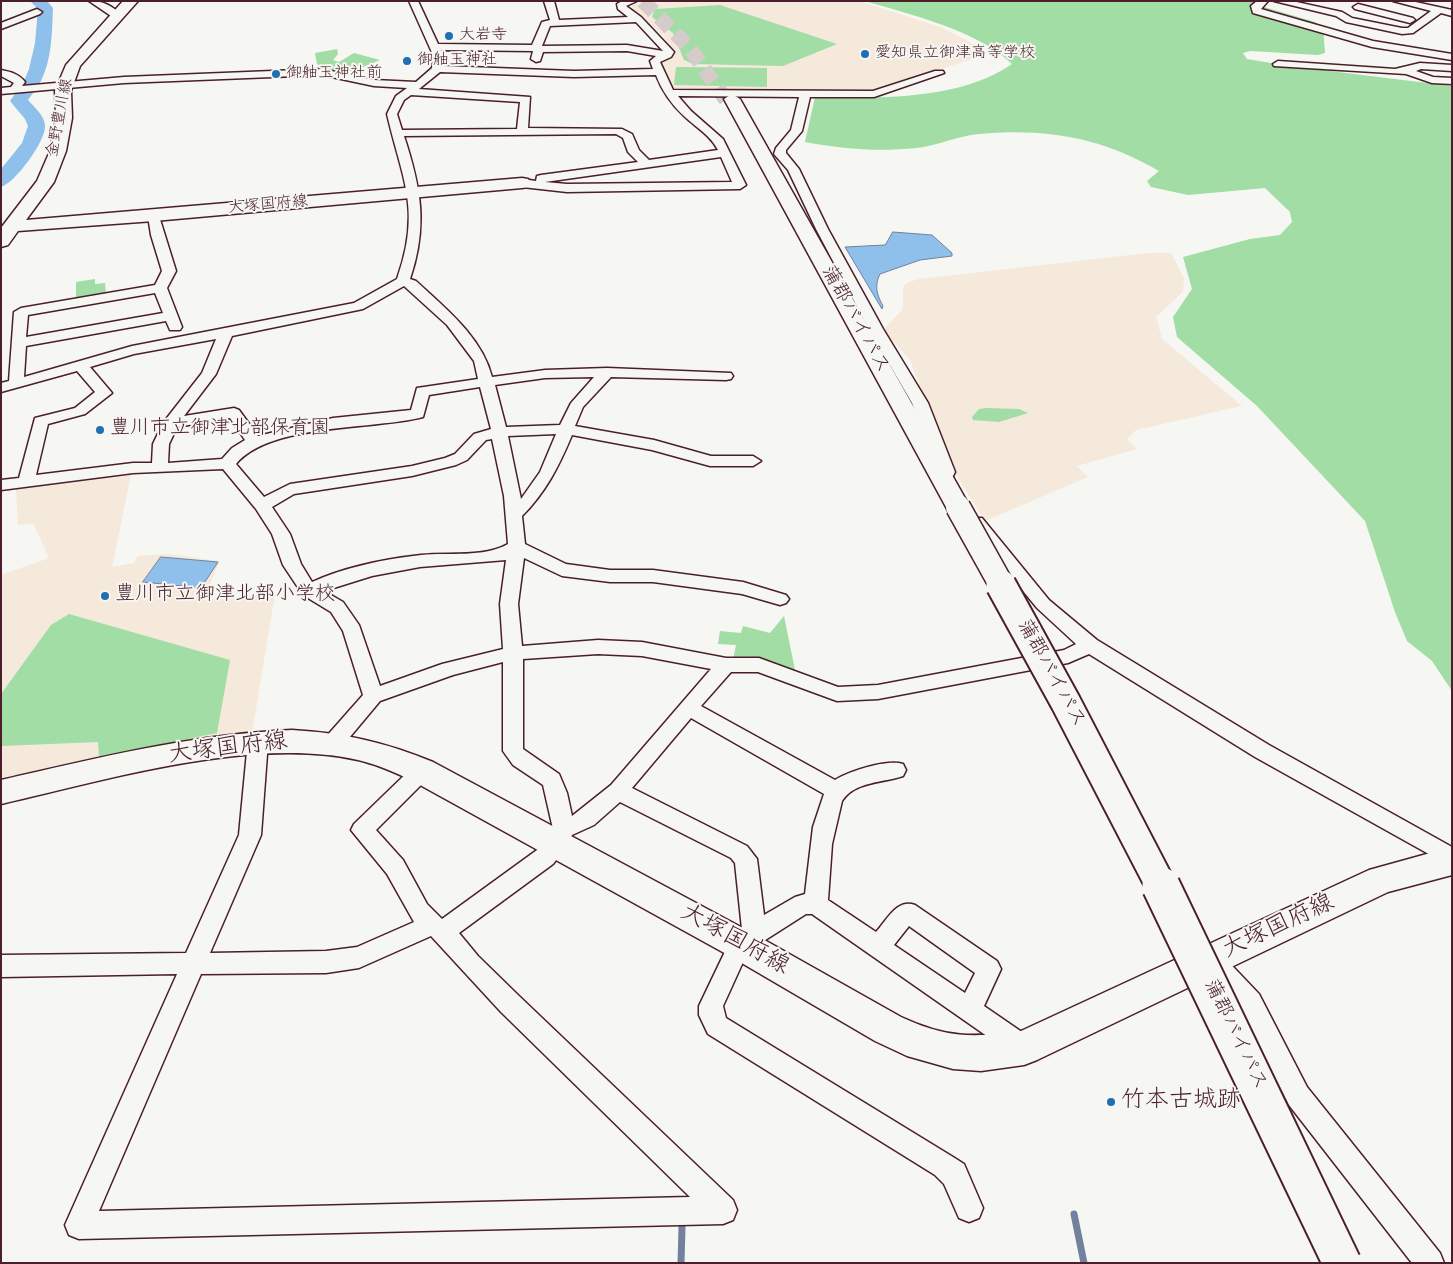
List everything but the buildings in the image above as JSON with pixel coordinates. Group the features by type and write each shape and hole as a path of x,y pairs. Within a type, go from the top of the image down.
{"main road":[{"name":"金野豊川線","path":"1,241 45,182 58,151 64,118 57,86 72,65 131,1"},
{"name":"蒲郡バイパス","path":"729,100 954,507 1066,703 1181,925 1342,1263"},
{"name":"大塚国府線","path":"14,226 154,216 522,183"},
{"name":"蒲郡バイパス","path":"954,507 1128,840 1228,1045 1329,1263"},
{"name":"大塚国府線","path":"1,792 182,753 258,741 308,741 379,753 422,771 560,837 747,938 888,1030 920,1044 953,1052 981,1054 1024,1048 1381,880 1452,859"}],"street":[{"path":"93,1 105,6 117,16"},
{"path":"1,388 132,350 226,334 358,306 403,280 414,238 414,193 406,157 396,133 393,109 400,98 437,69 439,57 413,1"},
{"path":"550,1 555,20 551,23"},
{"path":"633,1 622,4 621,7 638,19 669,52 667,55"},
{"path":"1264,1 1256,6 1256,11 1276,18 1372,44 1452,57"},
{"path":"1278,1 1339,14 1349,20 1402,31 1410,31 1438,11"},
{"path":"1397,1 1452,14"},
{"path":"1339,14 1358,4 1421,23"},
{"path":"1,26 37,12"},
{"path":"522,131 527,85 545,24 638,19"},
{"path":"436,47 628,48 667,55"},
{"path":"522,183 567,188 740,185 723,153 719,141 687,113 670,93 655,61 667,55"},
{"path":"1278,64 1407,71 1432,80 1452,81"},
{"path":"1407,71 1420,66 1452,68"},
{"path":"437,69 527,85"},
{"path":"1,91 124,80 322,72 345,74 375,83 415,88 527,85 622,74 659,72"},
{"path":"1,73 10,75 20,82 17,90"},
{"path":"670,93 805,95 811,92 874,94 939,73"},
{"path":"805,95 796,131 780,150 780,154 793,169 822,230 920,403 947,472 977,524 1043,604 1090,645 1262,751 1452,859"},
{"path":"396,133 618,131 628,136 634,152 642,158 645,164"},
{"path":"522,183 564,175 723,153"},
{"path":"154,216 157,235 169,270 160,288 180,342"},
{"path":"403,280 412,284 465,336 481,361 485,383 499,432 514,516 517,547 509,604 513,653 513,751 517,757 549,777 553,783 560,837"},
{"path":"16,384 21,312 160,288"},
{"path":"19,343 171,316"},
{"path":"160,468 161,444 172,423 209,374 226,334"},
{"path":"27,480 41,421 80,411 104,393 81,366"},
{"path":"514,516 531,498 548,472 576,406 607,372"},
{"path":"1,485 27,480 132,468 227,464 238,451 254,442 333,423 418,414 422,391 545,374 607,372 726,376"},
{"path":"172,423 234,413 254,442"},
{"path":"262,505 290,489 412,471 450,462 461,457 480,437 499,432 565,429 654,445 710,461 753,461"},
{"path":"227,464 262,505 280,534 292,565 309,592 337,607 352,630 373,696"},
{"path":"309,592 331,580 372,570 420,561 500,556 517,547"},
{"path":"517,547 562,570 610,576 654,576 742,588 780,599"},
{"path":"332,744 373,696 448,669 513,653 598,647 642,649 726,666 759,665 837,694 878,692 1068,656 1090,645"},
{"path":"1,966 194,962 326,962 359,957 438,928 544,857 560,837 586,819 618,791 655,745 726,666"},
{"path":"689,708 837,791"},
{"path":"258,741 250,834 79,1225 723,1210 510,1004 470,964 438,928 419,911 395,867 362,830 422,771"},
{"path":"816,904 822,837 837,791 853,780 896,770"},
{"path":"618,791 739,852 746,858 747,938 711,1006 711,1015 717,1026 944,1166 954,1174 969,1208"},
{"path":"747,938 803,904 816,904 1024,1048"},
{"path":"879,946 907,912 989,969 970,1010"},
{"path":"1212,960 1250,1002 1298,1096 1430,1263"}],"shaded area":[{"name":"愛知県立御津高等学校","path":"676,1 859,1 943,28 990,53 871,92 672,89 658,62 671,55 664,36 639,19 631,5"},
{"path":"1148,253 1171,253 1184,279 1183,292 1156,317 1162,339 1242,406 1136,430 1127,439 1137,449 1077,466 1088,477 985,521 951,467 910,360 885,332 885,328 903,309 903,287 909,282 919,279"},
{"path":"132,470 112,567 134,563 138,556 167,554 220,561 203,600 275,594 252,733 1,784 1,575 49,558 33,523 18,525 16,488"}],"green space":[{"path":"865,1 1256,1 1254,4 1315,22 1323,27 1325,53 1318,55 1250,51 1243,53 1247,59 1452,86 1452,691 1432,661 1407,641 1395,612 1365,521 1257,406 1177,337 1173,317 1192,289 1183,257 1250,239 1280,235 1292,222 1290,212 1265,188 1188,195 1151,187 1147,181 1159,171 1137,159 1094,143 1050,134 1003,132 979,134 924,147 888,150 847,148 805,142 815,97 891,97 943,91 968,85 991,76 1012,64 998,52 962,33 922,18"},
{"path":"720,5 837,44 783,66 693,64 684,60 673,33 652,17 655,9"},
{"path":"337,49 338,54 333,60 339,62 354,53 380,60 356,69 341,72 325,69 317,64 315,53"},
{"path":"676,67 767,68 767,87 674,85"},
{"path":"95,279 95,284 105,283 106,294 76,300 76,282"},
{"path":"979,409 1019,409 1028,413 999,422 973,420 972,417"},
{"path":"69,614 230,660 217,733 99,757 98,742 1,746 1,694 51,625"},
{"path":"784,616 796,675 733,660 736,645 718,644 720,631 741,633 743,626 770,633"}],"water":[{"path":"893,232 932,235 952,253 952,256 920,260 880,274 877,286 883,306 882,309 845,247 885,245"},
{"path":"161,557 218,562 201,588 143,582"}],"waterway":[{"path":"1,181 31,143 37,126 33,117 19,101 34,78 42,52 46,8 37,1"},
{"path":"1074,1214 1084,1263"},
{"path":"681,1263 682,1227"}],"tunnel":[{"path":"643,1 689,47 726,100"}],"place":[{"name":"大岩寺","path":"449,36"},
{"name":"愛知県立御津高等学校","path":"865,54"},
{"name":"御舳玉神社","path":"407,61"},
{"name":"御舳玉神社前","path":"276,74"},
{"name":"豊川市立御津北部保育園","path":"100,430"},
{"name":"豊川市立御津北部小学校","path":"105,596"},
{"name":"竹本古城跡","path":"1111,1102"}]}
